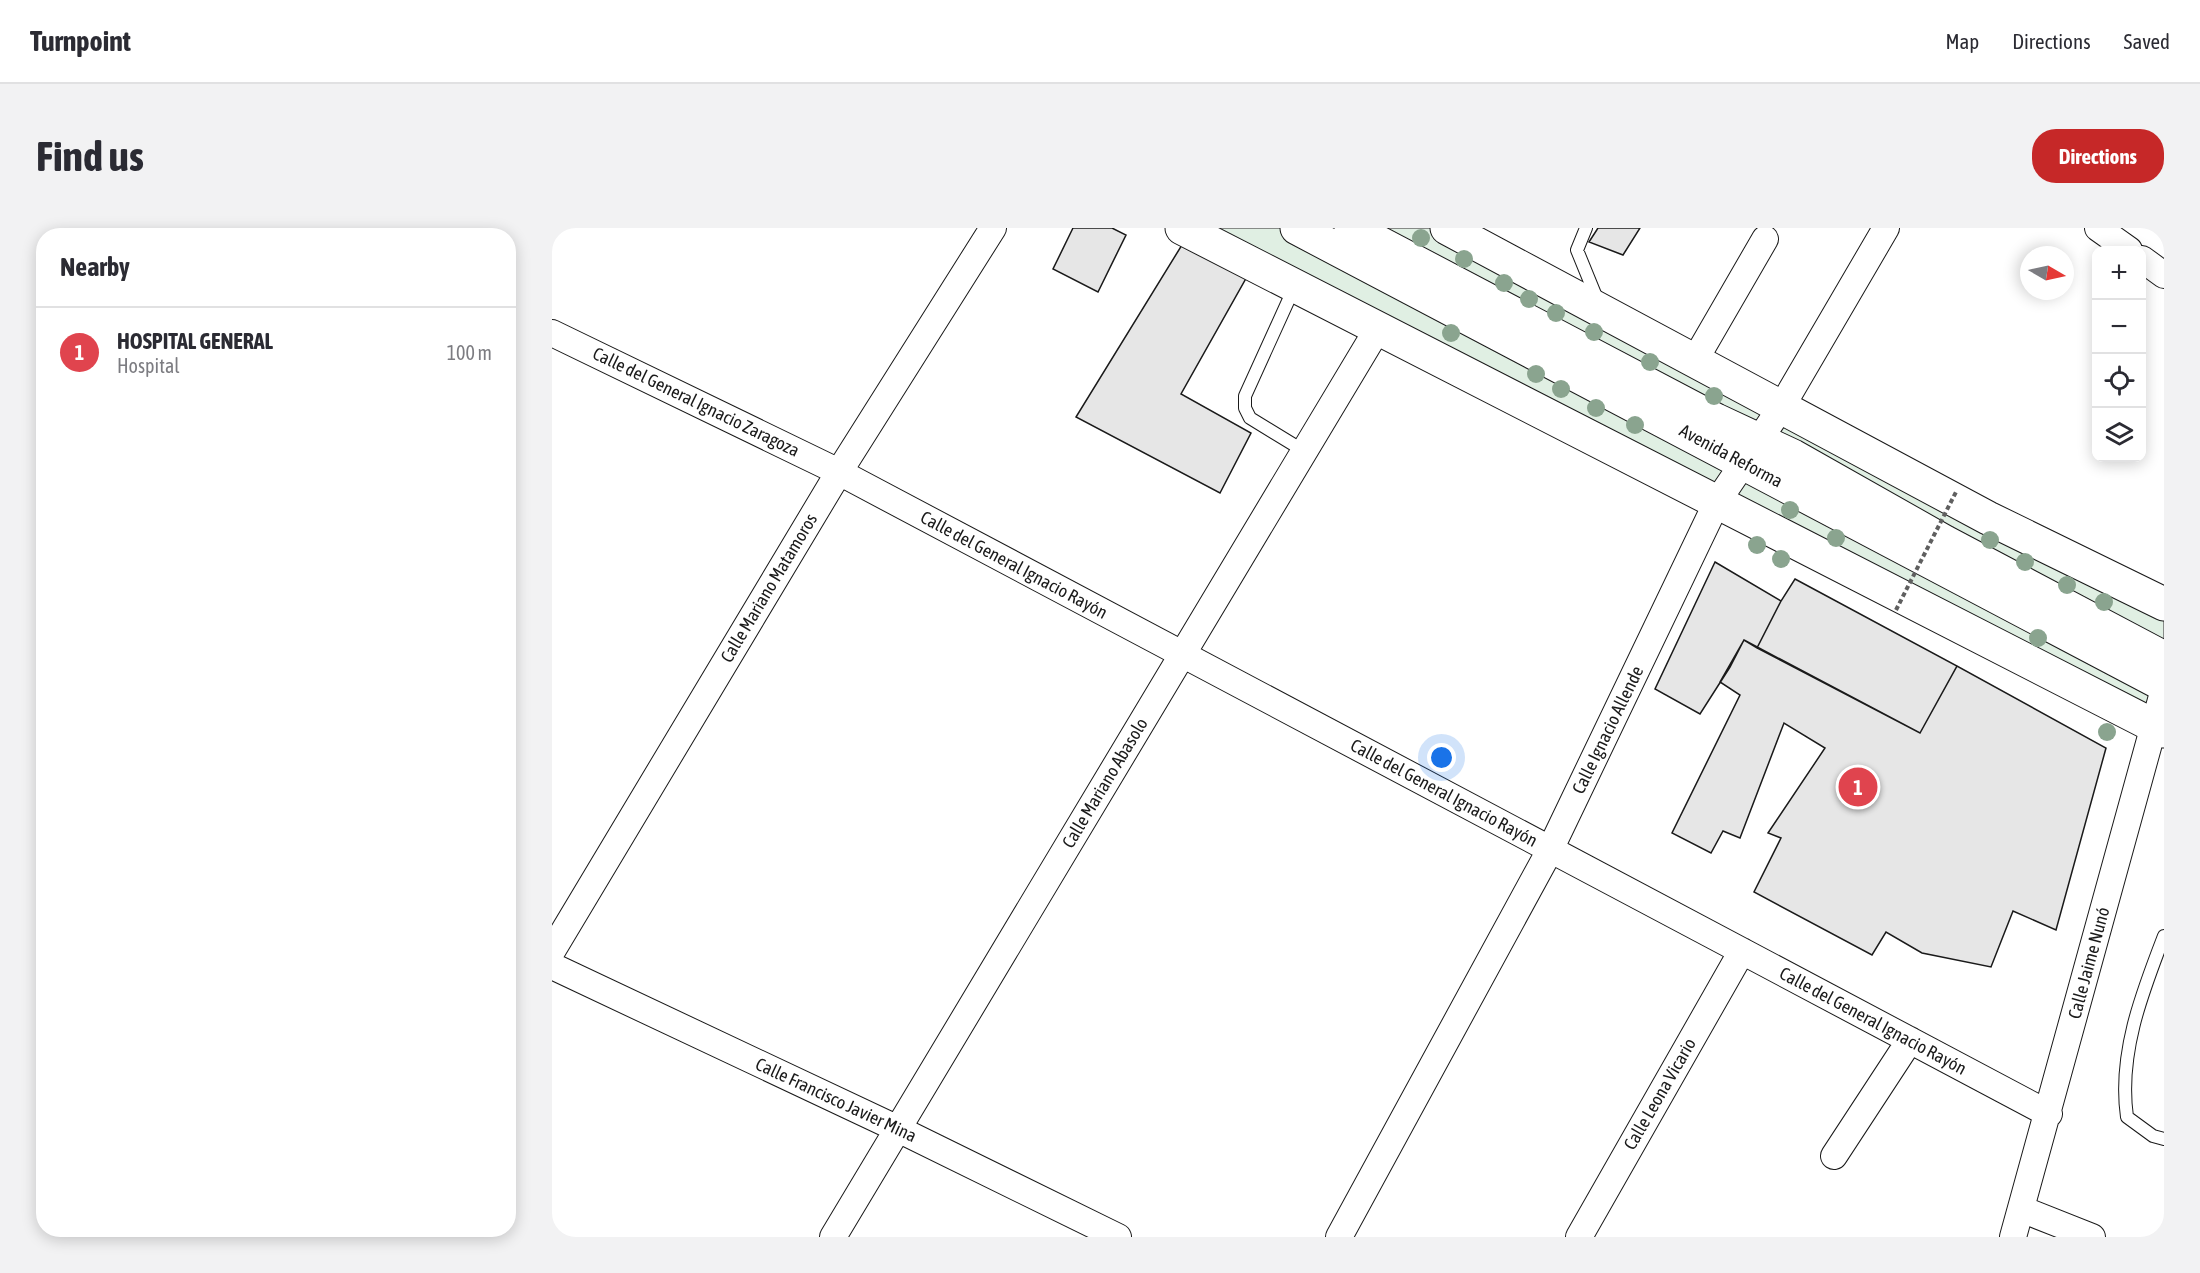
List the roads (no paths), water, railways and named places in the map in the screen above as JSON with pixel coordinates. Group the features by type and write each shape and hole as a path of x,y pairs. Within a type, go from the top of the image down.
{"street":[{"name":"Calle Mariano Matamoros","path":"552,951 839,472 993,228"},
{"path":"1182,228 1377,330 1717,502 2160,733"},
{"name":"Avenida Reforma","path":"1297,228 1750,451 1793,456 1945,542 2164,658"},
{"name":"Avenida Reforma","path":"1351,228 1750,451 2164,687"},
{"path":"1447,228 1603,309 1988,518 2164,604"},
{"name":"Calle Ignacio Allende","path":"1339,1237 1550,849 1717,502 1782,406 1886,228"},
{"path":"2098,228 2123,246"},
{"path":"1695,360 1765,239"},
{"path":"2146,262 2164,275"},
{"name":"Calle Mariano Abasolo","path":"833,1237 1377,330"},
{"name":"Calle del General Ignacio Zaragoza","path":"552,333 839,472"},
{"name":"Calle del General Ignacio Rayón","path":"839,472 2049,1114"},
{"name":"Calle Jaime Nunó","path":"2013,1237 2160,733 2164,687"},
{"name":"Calle Leona Vicario","path":"1579,1237 1742,951"},
{"name":"Calle Francisco Javier Mina","path":"552,966 898,1129 1118,1237"},
{"path":"1834,1156 1910,1040"},
{"path":"2021,1209 2092,1237"}],"lane":[{"path":"1586,228 1577,250 1603,309"},
{"path":"1294,287 1245,396 1245,408 1250,418 1304,451"},
{"path":"2164,936 2138,1006 2123,1088 2127,1117 2153,1136 2164,1139"}],"place":[{"name":"HOSPITAL GENERAL","path":"1858,787"}]}
